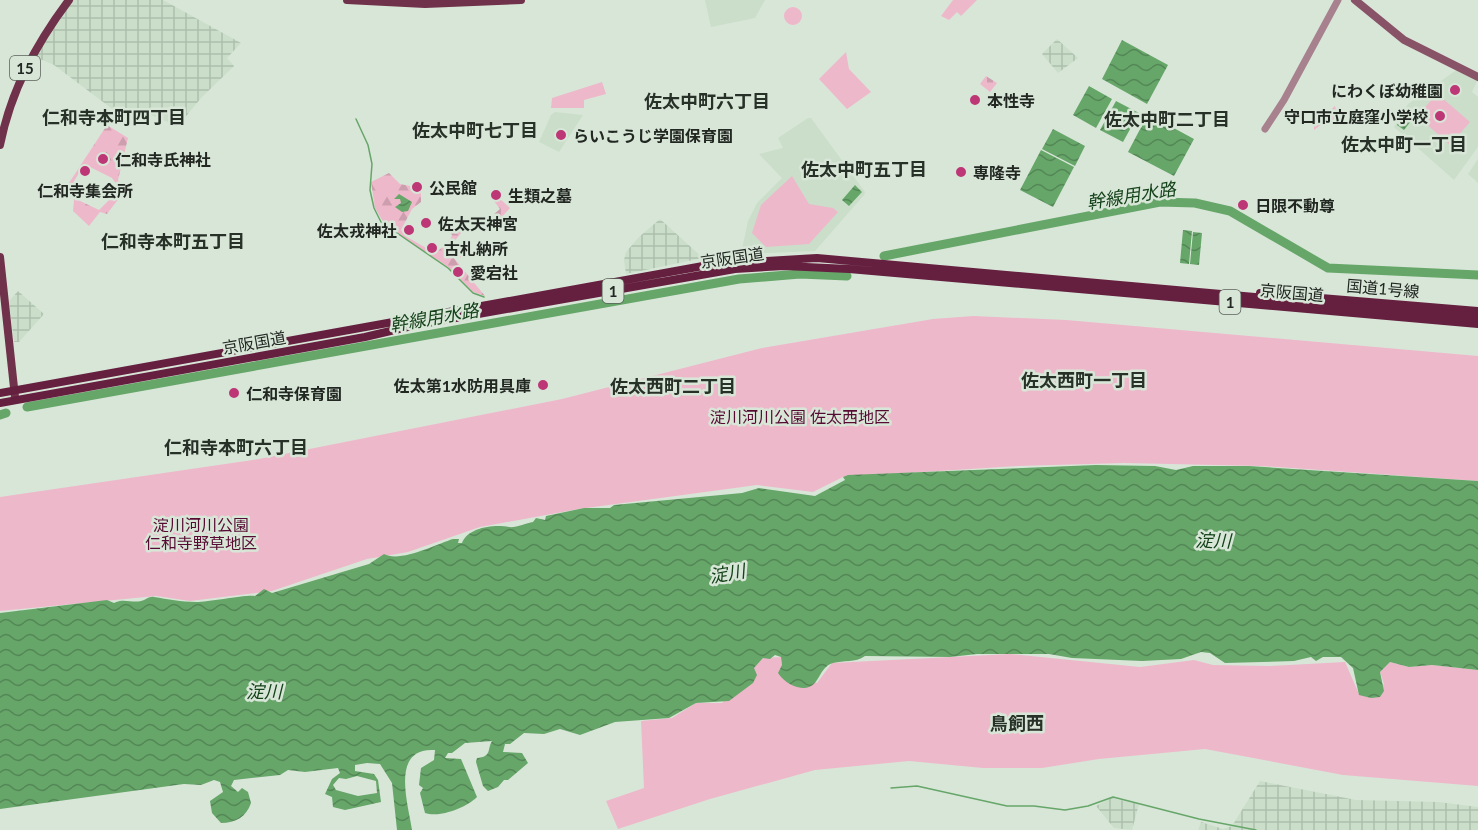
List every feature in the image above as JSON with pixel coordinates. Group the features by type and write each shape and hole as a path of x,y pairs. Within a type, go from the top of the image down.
{"highway":[{"name":"京阪国道","path":"0,393 714,264 817,258 983,277 1478,324"},
{"name":"京阪国道","path":"0,403 365,338 417,325 735,269 808,266 983,277 1206,293 1478,317"},
{"name":"国道1号線","path":"1206,293 1274,293 1478,311"}],"main road":[{"name":"15","path":"0,145 16,89 29,58 69,0"},
{"path":"347,0 425,4 520,0"},
{"path":"1355,0 1404,40 1478,76"},
{"path":"0,257 16,401"}],"street":[{"path":"1265,129 1284,100 1338,0"}],"shaded area":[{"path":"73,0 163,0 241,43 227,58 234,66 201,98 178,126 143,112 131,113 111,108 54,65 35,57"},
{"path":"705,0 765,0 755,18 711,27"},
{"path":"1057,39 1078,58 1058,73 1042,54"},
{"name":"守口市立庭窪小学校","path":"1458,69 1478,79 1472,92 1478,97 1478,147 1454,180 1394,127 1408,104"},
{"path":"555,112 583,115 559,152 539,142 551,115"},
{"path":"811,118 865,192 864,195 815,251 741,254 748,221 757,203 782,178 759,154 783,148 778,138"},
{"path":"1478,159 1478,183 1468,174"},
{"path":"660,219 703,258 626,274 624,260 626,252"},
{"path":"18,291 44,314 19,342 14,342 9,301"},
{"path":"1260,781 1356,800 1438,802 1478,807 1478,830 1198,830 1201,822 1223,829 1232,826"},
{"path":"1111,798 1139,804 1132,830 1114,828 1096,806"}],"green space":[{"path":"953,0 977,0 961,16 957,12 949,20 941,16"},
{"path":"793,7 799,10 802,16 799,22 793,25 787,22 784,16 787,10"},
{"path":"846,52 849,69 871,92 847,109 819,79"},
{"path":"986,76 997,83 990,92 980,84"},
{"path":"602,82 606,94 584,100 584,108 551,108 552,98"},
{"path":"1441,97 1470,122 1450,145 1424,122 1422,111 1433,98"},
{"path":"1335,106 1336,110 1345,117 1336,127 1330,118 1314,130 1314,125"},
{"name":"仁和寺氏神社","path":"107,125 128,138 118,180 126,189 107,214 100,212 89,226 73,211 74,200 65,189","holes":["84,164 112,178 117,185 110,199 99,210 76,199 68,192"]},
{"path":"389,173 400,184 410,186 416,193 421,191 421,202 412,209 401,230 407,237 435,253 444,246 485,296 473,292 448,267 385,225 375,208 371,182"},
{"path":"792,176 809,204 833,208 838,212 809,244 766,247 752,233 761,205"},
{"path":"498,197 510,208 499,220 494,214 500,209 494,201"},
{"path":"447,217 461,233 453,243 463,255 461,258 447,243 452,236"},
{"path":"973,316 1066,320 1478,356 1478,481 1261,466 1124,463 1018,466 843,477 813,492 757,485 579,509 480,527 408,552 367,559 272,591 190,601 156,596 0,611 0,497 259,459 562,399 762,348 933,319"},
{"path":"1010,654 1140,667 1194,660 1213,665 1270,666 1345,662 1359,694 1371,698 1384,684 1380,672 1390,662 1409,667 1432,665 1478,670 1478,786 1343,775 1205,749 1099,759 1042,768 983,768 909,761 815,770 710,799 618,829 606,801 644,788 641,721 672,718 696,703 722,703 763,658 781,657 782,665 817,683 832,663"}],"water":[{"path":"1122,40 1168,65 1147,104 1102,79"},
{"path":"1089,86 1112,99 1096,128 1073,115"},
{"path":"1116,101 1139,113 1123,142 1100,130"},
{"path":"1409,111 1415,116 1404,130 1397,125"},
{"path":"1148,114 1194,139 1174,176 1128,152"},
{"path":"1053,129 1085,146 1075,166 1042,149"},
{"path":"1041,150 1074,167 1053,207 1020,190"},
{"path":"855,185 862,192 849,206 842,200"},
{"path":"399,194 412,202 408,211 402,212 395,207 401,203 400,199 394,199"},
{"path":"1183,230 1192,231 1189,264 1180,263"},
{"path":"1193,232 1202,233 1199,265 1190,264"},
{"name":"淀川","path":"1096,465 1155,466 1176,470 1193,466 1249,466 1478,481 1478,670 1432,665 1409,667 1390,662 1380,672 1384,691 1380,697 1371,698 1359,695 1353,668 1341,657 1323,657 1316,661 1311,657 1294,661 1225,663 1210,653 1201,652 1181,659 1142,661 1072,658 1049,654 977,654 950,657 865,656 857,660 833,663 814,683 805,688 786,682 778,673 782,665 781,657 775,655 770,659 763,658 754,668 757,675 753,683 729,701 696,703 669,718 615,722 580,735 560,729 544,734 524,733 510,744 505,744 503,752 522,753 528,763 498,787 488,791 483,786 476,762 477,758 487,754 492,741 465,743 452,753 448,753 445,758 461,759 477,797 466,805 445,813 425,813 420,793 423,788 419,785 421,768 434,760 435,750 421,751 412,757 405,779 412,830 397,830 392,783 380,764 367,763 355,765 355,771 374,774 378,780 381,802 345,810 333,807 332,797 325,794 332,779 340,773 338,768 305,772 288,770 280,775 234,780 231,786 238,792 242,788 248,792 251,803 243,815 226,823 221,823 212,813 210,801 223,792 220,782 214,780 201,785 184,784 0,809 0,613 107,600 114,603 138,601 152,597 196,602 255,596 264,589 272,593 369,564 384,554 409,555 453,539 459,539 458,543 462,543 470,533 482,528 515,527 533,522 536,518 545,520 546,516 584,508 610,508 614,505 742,493 759,488 815,496 845,480 843,477","holes":["357,776 376,781 377,793 358,796 336,790 333,785 339,778"]}],"waterway":[{"path":"356,119 368,145 372,164 370,190 374,208 381,222 448,268 473,293 484,297"},
{"name":"幹線用水路","path":"884,256 1160,202 1195,203 1230,211 1328,268 1478,275"},
{"name":"幹線用水路","path":"27,407 739,279 800,274 847,276"},
{"name":"幹線用水路","path":"0,415 6,413"},
{"path":"891,788 917,786 1007,806 1034,806 1065,810 1088,806 1113,797 1199,819 1256,830"}],"place":[{"name":"にわくぼ幼稚園","path":"1455,90"},
{"name":"本性寺","path":"975,100"},
{"name":"守口市立庭窪小学校","path":"1440,116"},
{"name":"らいこうじ学園保育園","path":"561,135"},
{"name":"仁和寺氏神社","path":"103,159"},
{"name":"仁和寺集会所","path":"85,171"},
{"name":"専隆寺","path":"961,172"},
{"name":"公民館","path":"417,187"},
{"name":"生類之墓","path":"496,195"},
{"name":"日限不動尊","path":"1243,205"},
{"name":"佐太天神宮","path":"426,223"},
{"name":"佐太戎神社","path":"409,230"},
{"name":"古札納所","path":"432,248"},
{"name":"愛宕社","path":"458,272"},
{"name":"佐太第1水防用具庫","path":"543,385"},
{"name":"仁和寺保育園","path":"234,393"}],"district":[{"name":"佐太中町六丁目","path":"707,101"},
{"name":"仁和寺本町四丁目","path":"114,117"},
{"name":"佐太中町二丁目","path":"1167,119"},
{"name":"佐太中町七丁目","path":"475,130"},
{"name":"佐太中町一丁目","path":"1404,144"},
{"name":"佐太中町五丁目","path":"864,169"},
{"name":"仁和寺本町五丁目","path":"173,241"},
{"name":"佐太西町一丁目","path":"1084,380"},
{"name":"佐太西町二丁目","path":"673,386"},
{"name":"仁和寺本町六丁目","path":"236,447"},
{"name":"鳥飼西","path":"1017,723"}],"park label":[{"name":"淀川河川公園 佐太西地区","path":"800,416"},
{"name":"淀川河川公園 仁和寺野草地区","path":"201,533"}]}
